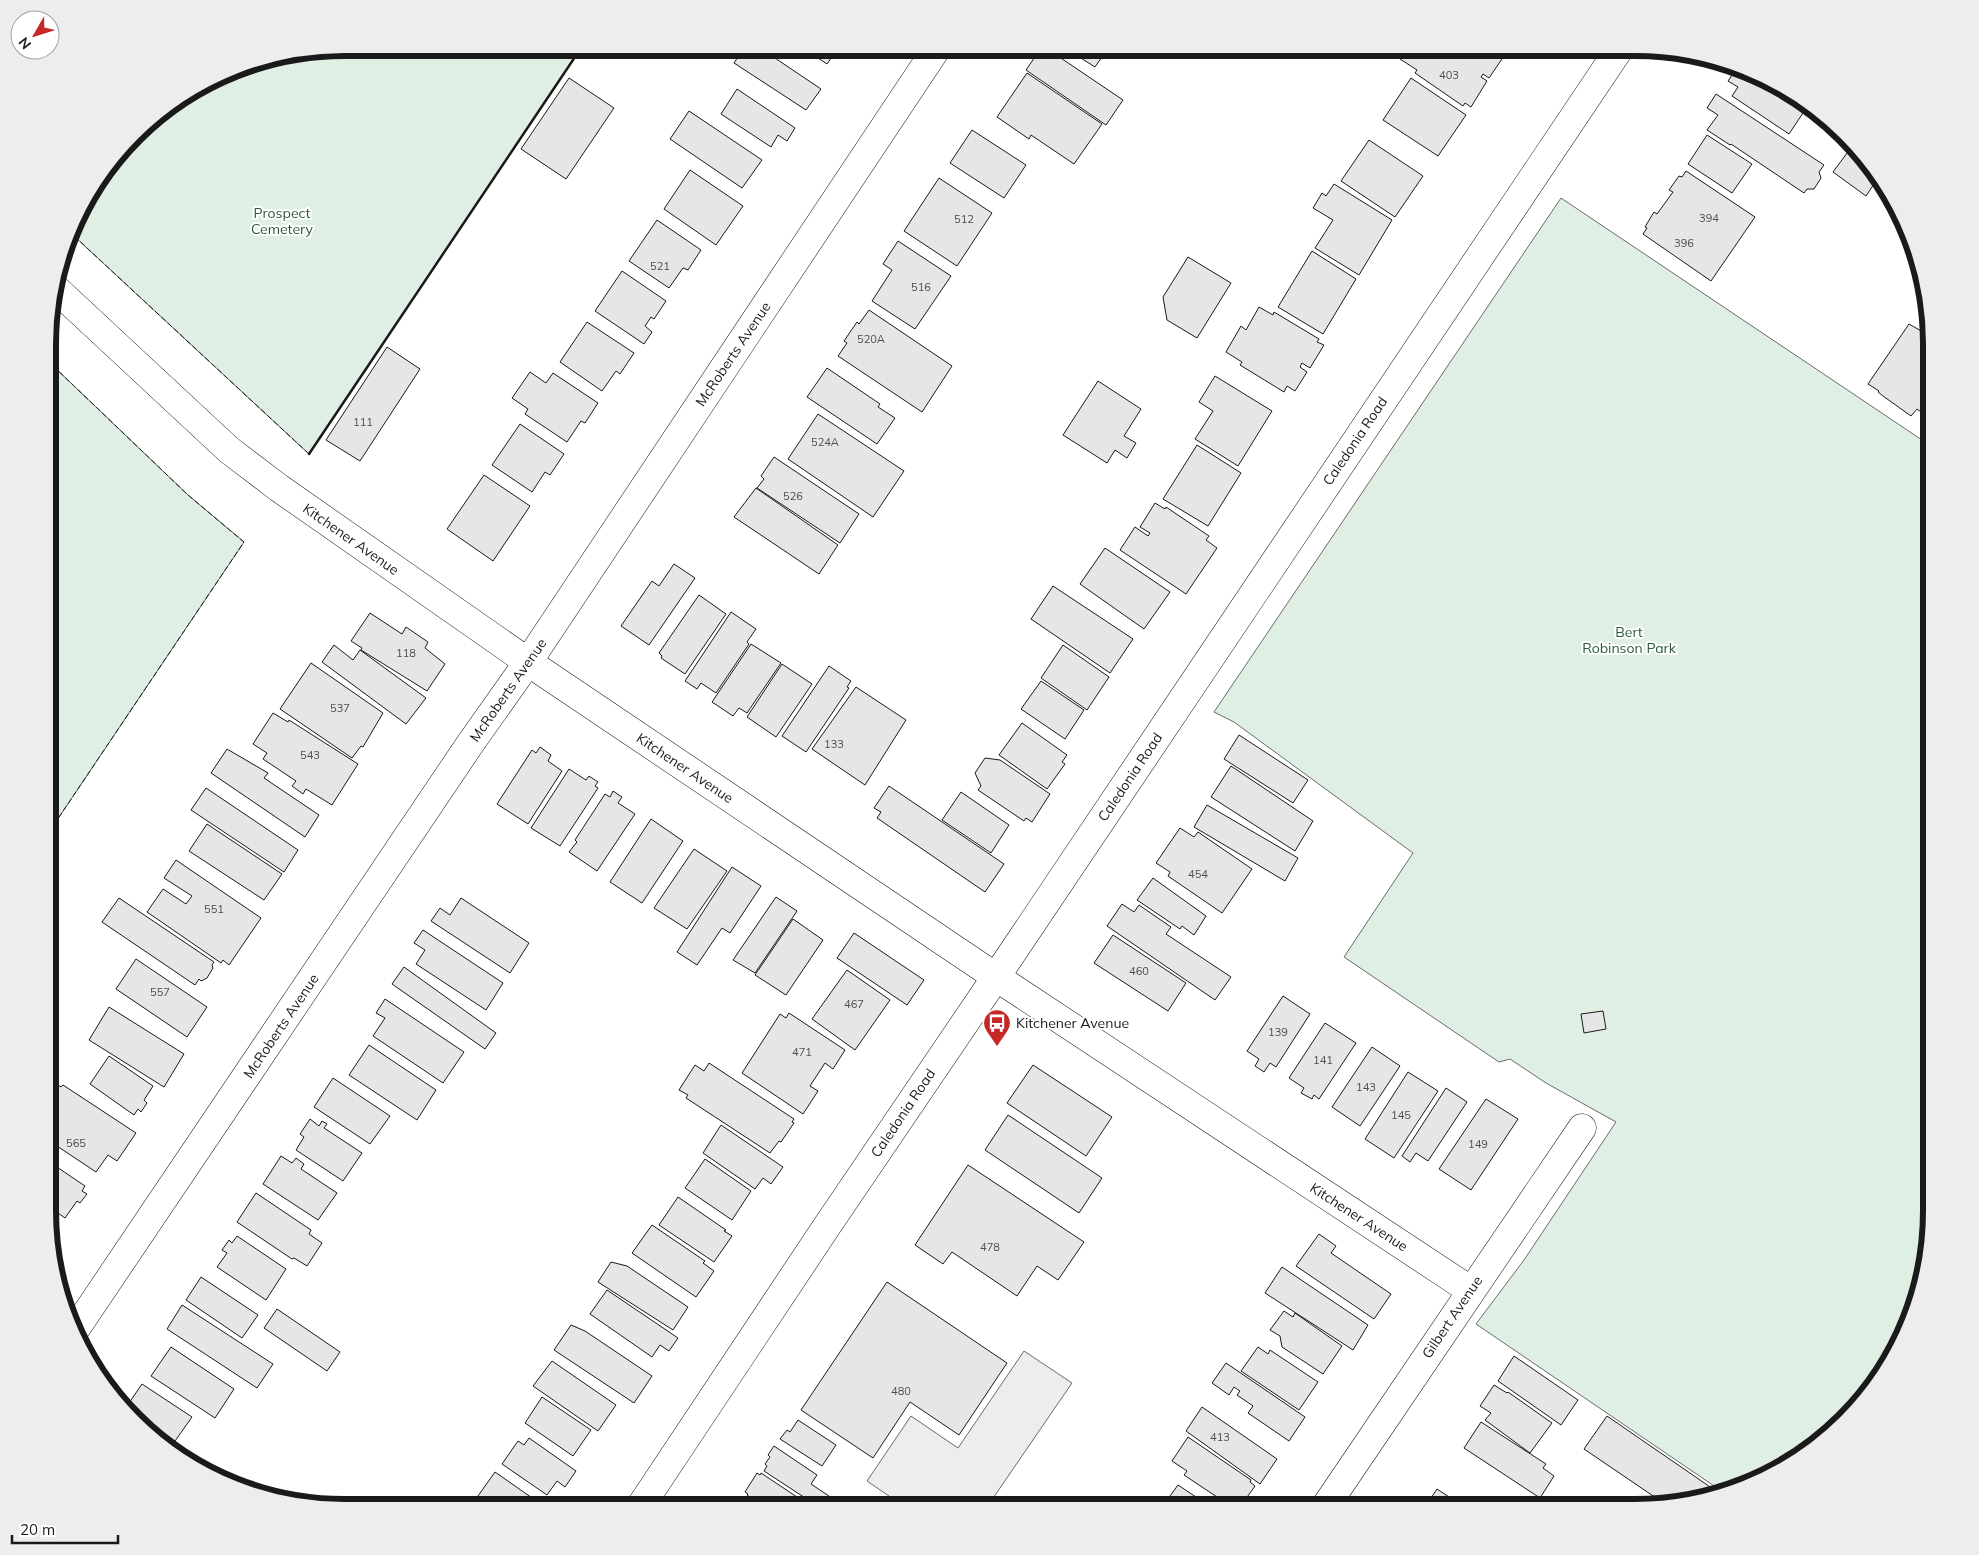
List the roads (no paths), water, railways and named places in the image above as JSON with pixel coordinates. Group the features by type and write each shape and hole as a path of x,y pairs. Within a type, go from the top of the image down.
{"street":[{"name":"McRoberts Avenue","path":"79,1324 470,744 528,662 932,56"},
{"name":"Caledonia Road","path":"645,1499 832,1218 1615,56"},
{"name":"Kitchener Avenue","path":"61,294 229,450 279,488 528,662 996,977 1470,1290"},
{"name":"Gilbert Avenue","path":"1329,1499 1582,1128"}],"place":[{"name":"Kitchener Avenue","path":"997,1047"}],"park label":[{"name":"Prospect Cemetery","path":"282,222"},
{"name":"Bert Robinson Park","path":"1629,640"}]}
